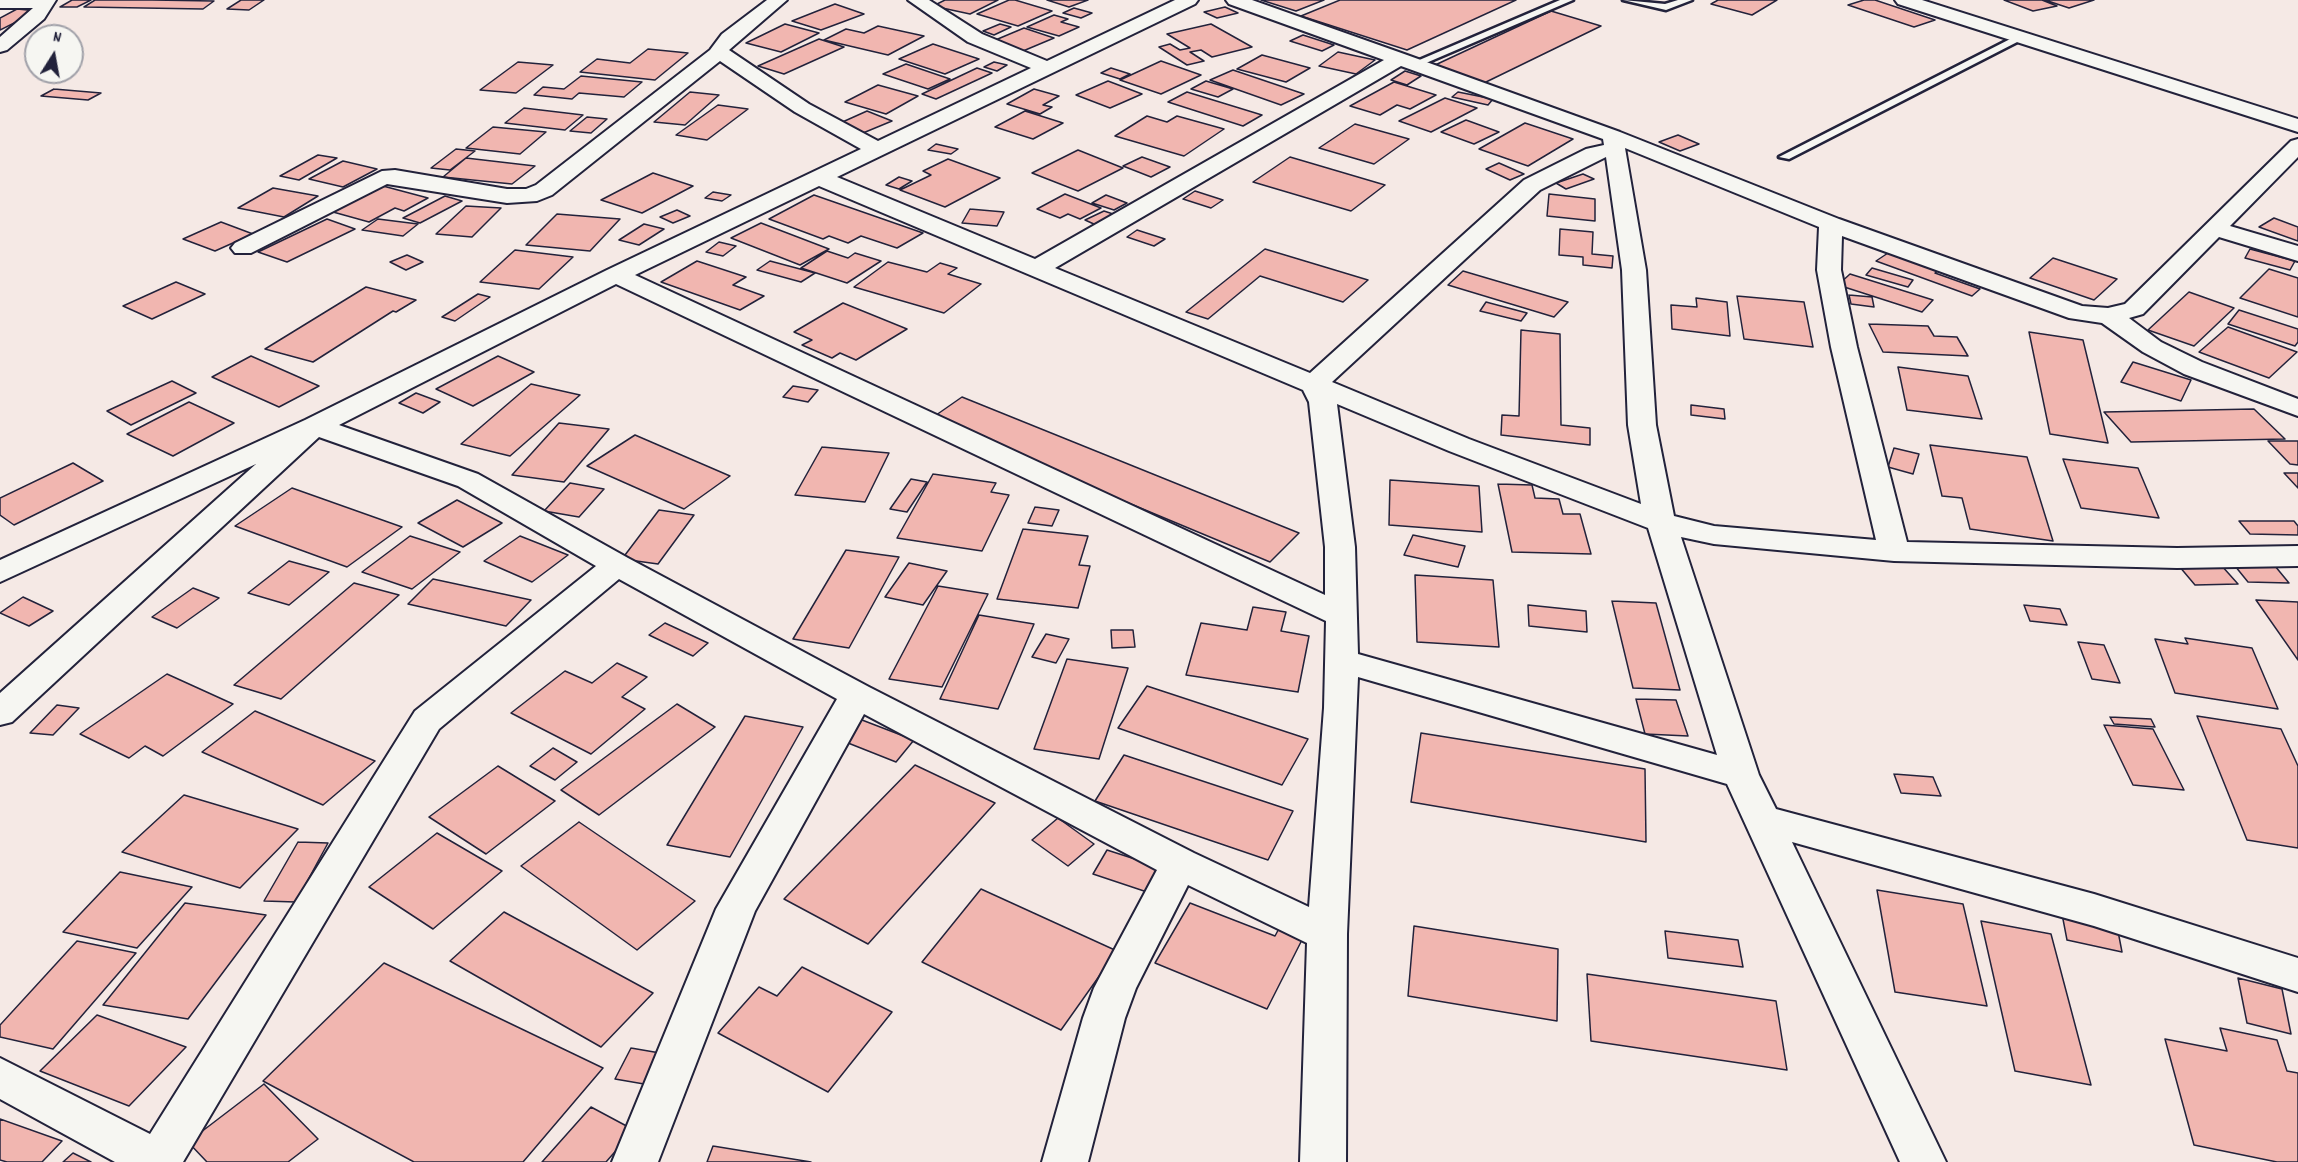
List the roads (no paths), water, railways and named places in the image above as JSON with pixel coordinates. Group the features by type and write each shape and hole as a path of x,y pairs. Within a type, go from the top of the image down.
{"street":[{"path":"243,248 382,178 395,177 507,196 529,196 544,190 719,51 729,38 778,0"},
{"path":"917,0 975,38 1047,68"},
{"path":"0,572 315,426 616,275 1187,0"},
{"path":"1235,0 1407,62 1832,224 2078,313 2109,316 2134,309 2298,145"},
{"path":"1910,1 2298,126"},
{"path":"0,3 46,2 45,8 38,15 0,46"},
{"path":"719,51 802,108 878,150"},
{"path":"1037,268 1407,62"},
{"path":"1314,384 1532,185 1614,142"},
{"path":"1614,142 1634,270 1642,425 1656,507 1741,775 1923,1162"},
{"path":"819,178 1459,446 1662,523 1714,535 1894,550 2177,558 2298,556"},
{"path":"1832,224 1829,270 1842,336 1894,550"},
{"path":"2214,228 2298,254"},
{"path":"616,275 1342,616"},
{"path":"2109,316 2152,347 2193,368 2298,408"},
{"path":"1314,384 1323,402 1340,547 1342,616 1341,708 1327,934 1323,1162"},
{"path":"315,426 468,480 617,565 857,694 1180,864 1327,934"},
{"path":"0,713 315,426"},
{"path":"0,1077 158,1162 427,720 617,565"},
{"path":"1341,661 1741,775"},
{"path":"635,1162 736,909 857,694"},
{"path":"1762,820 2094,910 2298,975"},
{"path":"1065,1162 1104,1018 1115,988 1150,915 1180,864"}],"lane":[{"path":"1407,62 1568,0"},
{"path":"1628,0 1666,7 1687,0"},
{"path":"1785,156 2020,37"}]}
